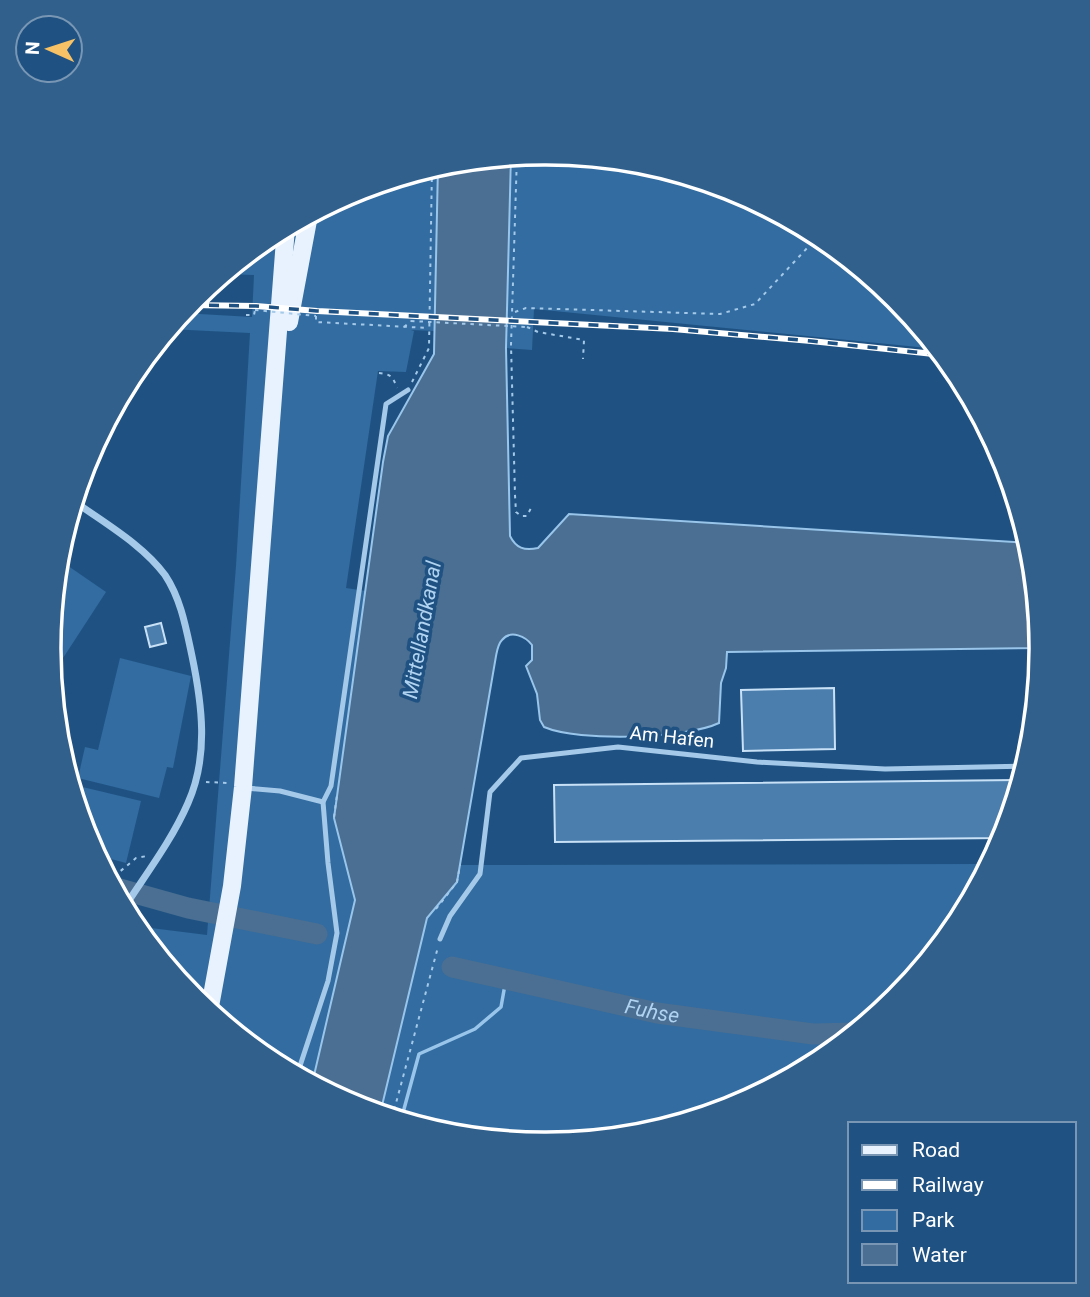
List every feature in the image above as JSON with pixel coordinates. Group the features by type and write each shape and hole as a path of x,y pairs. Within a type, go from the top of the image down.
{"main road":[{"path":"272,408 306,228"},
{"path":"211,999 232,886 243,787 285,241"}],"street":[{"path":"83,507 147,555 177,596 194,663 201,710 203,733 195,781 182,814 131,897"}],"lane":[{"path":"300,1065 328,981 337,933 323,802 331,786 386,404 408,390"},
{"name":"Am Hafen","path":"440,939 450,916 480,874 490,792 521,758 618,747 757,762 885,769 1014,766"},
{"path":"243,787 280,791 323,802"}],"path":[{"path":"517,166 511,345 516,512 527,516 531,508"},
{"path":"408,390 429,348 432,178"},
{"path":"514,312 526,308 720,314 755,304 812,245"},
{"path":"246,315 254,315 255,310 316,316 316,323 429,328"},
{"path":"404,327 411,321 527,327 538,332 584,340 583,359"},
{"path":"379,373 389,374 393,378 400,395"},
{"path":"195,781 230,783 243,787"},
{"path":"117,874 136,858"},
{"path":"436,909 457,883 460,865"},
{"path":"395,1108 440,939"}],"green space":[{"path":"545,165 608,169 670,181 700,190 759,215 814,246 864,285 887,306 924,348 534,309 532,350 506,348 512,166"},
{"path":"438,177 435,331 411,330 414,331 406,372 378,371 346,588 366,591 334,818 355,900 315,1073 276,1051 226,1012 181,967 151,928 207,935 236,566 250,333 181,330 196,314 252,317 254,275 239,275 276,246 331,215 390,190"},
{"path":"69,566 106,592 61,661 62,617"},
{"path":"120,658 191,676 173,768 167,767 159,798 79,778 85,747 98,750"},
{"path":"82,787 141,801 126,863 109,859"},
{"path":"978,864 947,917 909,967 864,1012 814,1051 759,1082 700,1107 608,1128 545,1132 451,1123 382,1104 427,918 457,883 460,865"}],"water":[{"name":"Mittellandkanal","path":"511,166 506,348 510,536 518,546 525,549 538,548 569,514 1016,542 1025,585 1029,648 727,652 721,683 719,723 658,735 606,737 560,732 544,727 540,720 537,694 526,666 532,660 532,645 518,635 506,637 500,643 496,654 457,882 427,918 382,1104 315,1073 355,900 334,818 383,462 388,436 434,354 438,177"}],"building":[{"path":"161,623 166,643 150,647 145,627"},
{"path":"834,688 835,749 743,751 741,690"},
{"path":"1010,780 990,838 555,842 554,785"}],"waterway":[{"name":"Fuhse","path":"126,891 188,908 317,934"},
{"name":"Fuhse","path":"452,967 657,1013 813,1034 837,1033"},
{"path":"403,1111 419,1054 475,1029 501,1007 506,979"}],"railway":[{"path":"204,305 673,329 929,353"}]}
